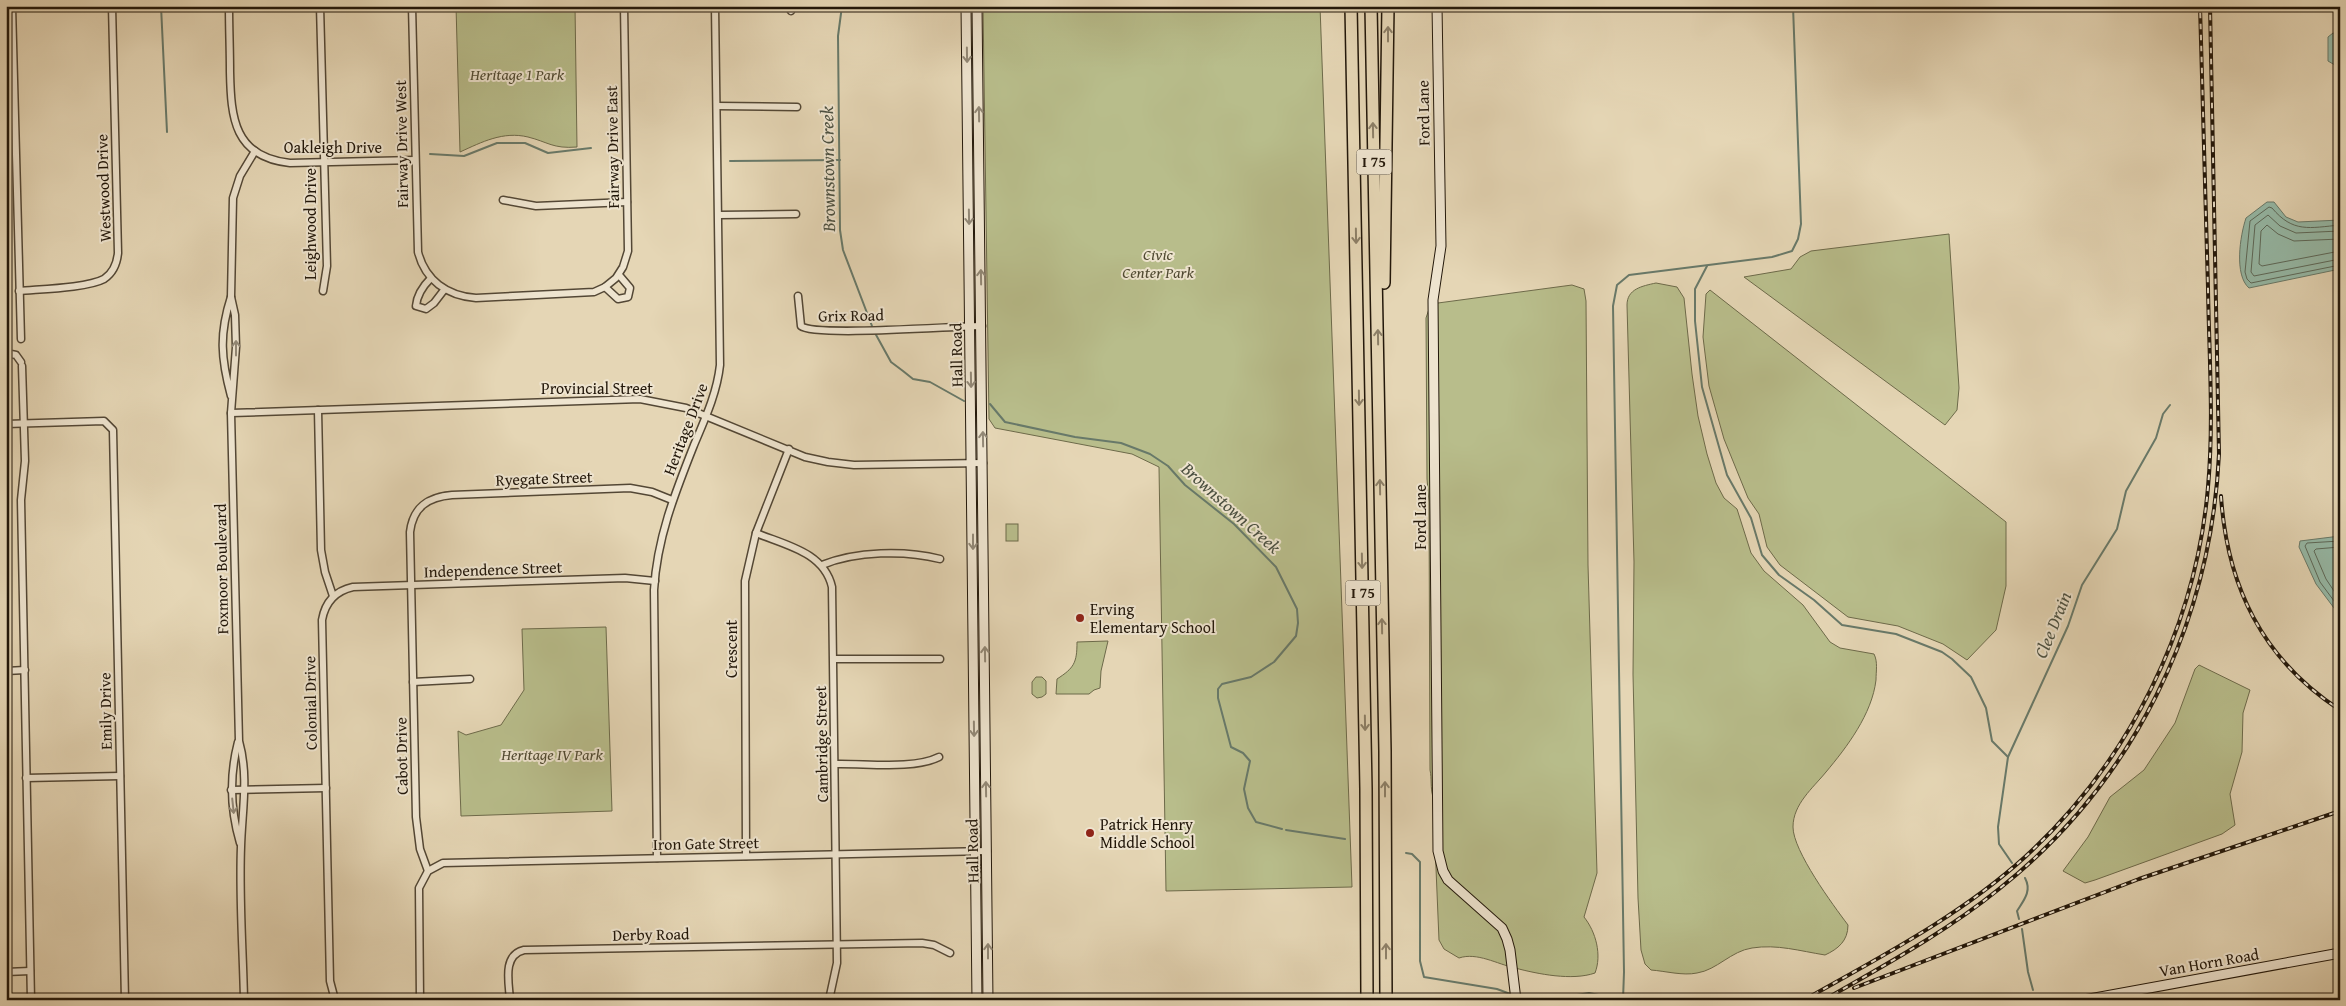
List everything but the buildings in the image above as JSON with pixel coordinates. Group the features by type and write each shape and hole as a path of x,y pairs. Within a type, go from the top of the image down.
{"highway":[{"path":"1344,6 1351,31"},
{"name":"I 75","path":"1351,6 1366,789 1367,1000"},
{"name":"I 75","path":"1371,6 1385,760 1386,1000"},
{"path":"1378,319 1383,304 1384,281 1388,6"}],"street":[{"path":"12,6 21,339"},
{"name":"Westwood Drive","path":"20,291 99,281 110,274 118,258 112,6"},
{"name":"Oakleigh Drive","path":"229,6 232,114 242,137 255,151 281,162 415,160"},
{"name":"Leighwood Drive","path":"320,6 327,266 323,291"},
{"name":"Fairway Drive West","path":"412,6 417,245 422,265 431,278"},
{"name":"Fairway Drive East","path":"444,290 458,296 476,298 587,294 612,282 624,267 628,251 624,6"},
{"name":"Heritage Drive","path":"657,858 655,581 661,538 672,500 716,390 720,365 715,6"},
{"name":"Hall Road","path":"966,6 977,1000"},
{"name":"Hall Road","path":"977,6 988,1000"},
{"name":"Ford Lane","path":"1437,6 1441,246 1433,300 1438,851 1448,880 1504,934 1510,950 1515,995"},
{"path":"966,21 978,21"},
{"path":"717,106 798,107"},
{"name":"Foxmoor Boulevard","path":"244,1000 241,846 245,790 244,766 239,741 231,413 236,347 235,315 231,297 233,198 240,176 255,151"},
{"path":"502,200 536,206 627,202"},
{"path":"719,215 796,214"},
{"path":"605,287 618,299 628,297 630,288 618,275"},
{"path":"431,278 444,290 434,303 426,308 416,306 416,298 422,287 431,278"},
{"name":"Grix Road","path":"798,296 801,326 806,330 841,332 982,326"},
{"name":"Foxmoor Boulevard","path":"231,297 222,340 223,364 231,396"},
{"path":"6,353 16,355 21,364 24,423 25,461 21,500 31,1000"},
{"name":"Provincial Street","path":"231,413 640,399 672,404 815,460 841,464 983,463"},
{"path":"318,410 321,550 325,572 334,596"},
{"path":"6,424 24,423"},
{"name":"Emily Drive","path":"24,423 108,423 113,430 125,1000"},
{"name":"Crescent","path":"746,856 744,598 747,565 756,533 789,449"},
{"name":"Ryegate Street","path":"418,509 429,500 439,496 630,488 652,492 672,500"},
{"name":"Cabot Drive","path":"418,509 412,521 410,532 416,826 420,849 428,871"},
{"path":"756,533 808,555 822,565 856,555 919,555 940,559"},
{"name":"Cambridge Street","path":"822,565 829,575 832,587 834,659 837,944 835,979 829,1000"},
{"name":"Independence Street","path":"334,596 353,587 624,578 655,581"},
{"name":"Colonial Drive","path":"334,596 325,607 322,620 330,981 335,1000"},
{"path":"834,659 940,659"},
{"path":"6,670 25,670"},
{"path":"413,682 470,679"},
{"path":"974,703 985,703"},
{"name":"Foxmoor Boulevard","path":"239,741 233,765 231,790 235,826 241,846"},
{"path":"835,764 914,763 931,761 940,757"},
{"path":"26,778 120,776"},
{"path":"231,790 326,788"},
{"name":"Iron Gate Street","path":"428,871 438,864 448,863 987,851"},
{"path":"420,1000 418,894 421,882 428,871"},
{"path":"976,908 987,907"},
{"name":"Derby Road","path":"510,1000 509,964 513,956 524,950 922,943 934,944 950,953"},
{"name":"Van Horn Road","path":"2084,1000 2340,953"},
{"path":"6,972 30,971"}],"green space":[{"name":"Heritage 1 Park","path":"456,6 501,6 511,10 530,11 546,6 575,6 577,147 556,146 528,137 510,135 493,138 460,152"},
{"name":"Civic Center Park","path":"983,6 1320,6 1352,887 1166,891 1159,467 1132,454 995,428 989,419"},
{"path":"1949,234 1959,388 1957,410 1945,425 1744,277 1791,269 1800,257 1811,251"},
{"path":"1656,283 1677,287 1684,298 1698,416 1707,454 1716,483 1724,498 1737,509 1751,553 1764,571 1803,605 1830,642 1840,648 1874,654 1875,657 1876,680 1874,693 1864,717 1842,752 1800,804 1794,819 1793,827 1799,850 1815,878 1848,925 1848,931 1841,944 1825,955 1779,947 1752,948 1737,953 1704,971 1686,974 1651,970 1645,964 1641,950 1633,674 1634,562 1627,305 1632,292 1641,287"},
{"path":"1572,285 1584,289 1586,301 1588,565 1597,873 1584,917 1595,937 1598,959 1595,973 1566,977 1524,970 1480,957 1459,958 1444,949 1439,940 1433,797 1430,770 1426,318 1429,309 1438,303"},
{"path":"1710,290 2006,522 2006,586 1996,630 1967,660 1943,644 1898,626 1848,617 1780,565 1767,547 1759,514 1748,498 1724,439 1709,386 1703,337 1706,294"},
{"path":"1006,524 1018,524 1018,541 1006,541"},
{"name":"Heritage IV Park","path":"606,627 612,811 461,816 458,731 466,735 501,725 524,690 522,629"},
{"path":"1108,641 1101,671 1100,688 1089,694 1056,694 1057,679 1071,668 1075,660 1077,642"},
{"path":"2199,665 2250,690 2243,713 2242,752 2230,794 2235,825 2222,834 2085,883 2063,871 2088,837 2110,797 2144,770 2175,723 2195,669"},
{"path":"1036,677 1042,677 1046,681 1046,694 1037,698 1032,694 1032,682"}],"water":[{"path":"2333,33 2340,34 2340,68 2328,61 2328,37"},
{"path":"2267,202 2274,202 2286,217 2298,222 2340,220 2340,269 2249,288 2241,274 2240,245 2242,235 2246,218"},
{"path":"2340,536 2340,616 2316,584 2299,547 2300,541"}],"waterway":[{"path":"161,6 167,132"},
{"name":"Brownstown Creek","path":"842,6 838,36 840,230 843,250 872,326"},
{"path":"1623,1000 1613,306 1617,285 1629,275 1772,257 1792,251 1798,239 1801,224 1793,6"},
{"path":"430,154 464,156 497,143 525,143 548,153 591,148"},
{"path":"730,161 840,160"},
{"path":"1707,266 1695,289 1695,321 1702,387 1727,475 1751,518 1762,555 1779,575 1814,600 1842,625 1896,634 1942,652 1952,659 1971,677 1986,708 1992,741 2008,757"},
{"name":"Brownstown Creek","path":"875,333 891,362 913,379 930,382 964,401"},
{"name":"Brownstown Creek","path":"990,404 1005,422 1075,437 1121,443 1150,454 1168,466 1185,485 1234,524 1276,567 1297,609 1298,623 1296,636 1274,662 1251,677 1222,684 1218,689 1218,698 1231,747 1243,753 1250,761 1244,789 1248,808 1256,822 1282,829"},
{"name":"Clee Drain","path":"2012,863 1999,844 1998,827 2008,757 2068,626 2082,585 2117,529 2126,491 2156,438 2163,414 2170,405"},
{"name":"Brownstown Creek","path":"1286,830 1345,839"},
{"name":"Brownstown Creek","path":"1406,853 1412,854 1420,862 1420,961 1424,977 1497,989 1513,995"},
{"name":"Clee Drain","path":"2019,919 2017,911 2028,887 2025,878"},
{"name":"Clee Drain","path":"2022,929 2028,972 2033,990"},
{"name":"Brownstown Creek","path":"1547,1000 1589,993 1623,1000"},
{"name":"Brownstown Creek","path":"1518,996 1540,1000"}],"railway":[{"path":"1804,1000 1947,917 2025,857 2062,820 2096,779 2125,735 2151,689 2172,641 2189,591 2201,539 2210,462 2211,388 2200,6"},
{"path":"1824,1000 1958,920 1999,889 2047,847 2089,800 2125,750 2156,696 2181,638 2200,579 2213,517 2219,454 2210,6"},
{"path":"2221,496 2231,560 2253,618 2289,668 2313,690 2340,710"},
{"path":"1854,988 2139,879 2340,811"}],"place":[{"name":"Erving Elementary School","path":"1080,618"},
{"name":"Patrick Henry Middle School","path":"1090,833"}]}
